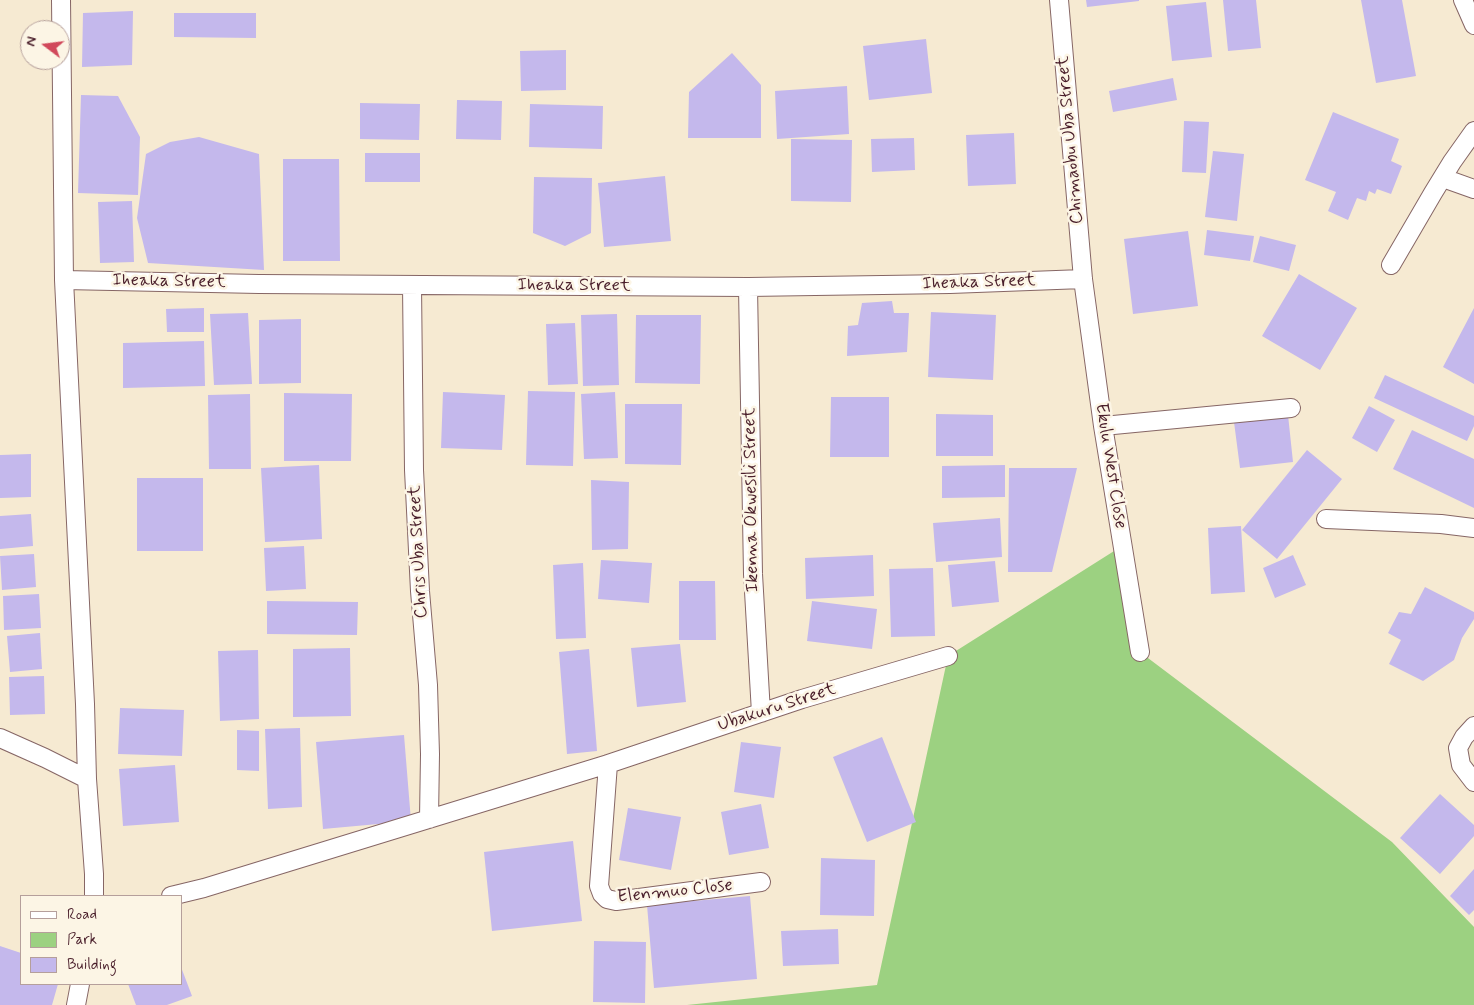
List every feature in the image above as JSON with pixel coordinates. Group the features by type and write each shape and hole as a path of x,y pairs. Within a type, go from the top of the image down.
{"street":[{"path":"62,0 64,280 94,895"},
{"name":"Chimaobu Uba Street","path":"1059,0 1083,279"},
{"path":"1463,0 1474,25"},
{"path":"1391,265 1443,178 1474,131"},
{"path":"1443,178 1474,189"},
{"name":"Iheaka Street","path":"64,280 748,287 950,284 1083,279"},
{"name":"Ekulu West Close","path":"1083,279 1103,426 1140,652"},
{"name":"Chris Uba Street","path":"412,285 413,451 420,591 428,685 429,819"},
{"name":"Ikenna Okwesili Street","path":"748,287 753,574 761,713"},
{"path":"1103,426 1291,408"},
{"path":"1326,519 1441,524 1474,528"},
{"name":"Ubakuru Street","path":"175,895 204,888 608,764 802,699 948,656"},
{"path":"1474,726 1464,736 1458,748 1461,765 1474,782"},
{"path":"0,738 87,779"},
{"name":"Elenmuo Close","path":"608,764 599,886 602,894 607,899 616,901 761,882"},
{"path":"76,1005 80,985"}],"green space":[{"path":"1122,546 1140,652 1392,842 1474,927 1474,1005 687,1005 877,985 948,656"}],"building":[{"path":"1086,0 1139,0 1139,1 1087,7"},
{"path":"1223,0 1256,0 1261,48 1228,51"},
{"path":"1361,0 1402,0 1416,76 1376,83"},
{"path":"1206,2 1212,57 1172,61 1166,6"},
{"path":"133,11 132,65 82,67 83,13"},
{"path":"174,13 256,13 256,38 174,37"},
{"path":"926,39 932,93 869,100 863,46"},
{"path":"566,50 566,90 521,91 520,51"},
{"path":"732,53 761,85 761,138 688,138 689,92"},
{"path":"1173,78 1177,100 1113,112 1109,91"},
{"path":"847,86 849,134 777,139 775,91"},
{"path":"81,95 118,96 140,137 138,195 78,193"},
{"path":"457,100 502,101 501,140 456,139"},
{"path":"360,103 420,104 419,140 360,139"},
{"path":"530,104 603,106 602,149 529,147"},
{"path":"1333,112 1399,139 1391,161 1402,166 1391,194 1377,189 1375,194 1369,191 1366,201 1357,198 1348,220 1328,211 1336,192 1305,180"},
{"path":"1184,121 1209,122 1206,173 1182,172"},
{"path":"1014,133 1016,184 968,186 966,135"},
{"path":"199,137 259,154 264,270 148,263 137,218 146,154 170,142"},
{"path":"914,138 915,170 872,172 871,139"},
{"path":"791,139 852,140 851,202 791,201"},
{"path":"1213,151 1244,154 1237,221 1205,217"},
{"path":"365,153 420,153 420,182 365,182"},
{"path":"283,159 339,159 340,261 283,261"},
{"path":"665,176 671,241 604,247 598,183"},
{"path":"534,177 592,178 591,233 565,246 533,233"},
{"path":"132,201 134,262 100,263 98,202"},
{"path":"1207,230 1254,236 1250,261 1204,255"},
{"path":"1188,231 1198,306 1133,314 1124,239"},
{"path":"1260,236 1296,245 1289,271 1253,262"},
{"path":"1299,274 1357,308 1320,370 1262,336"},
{"path":"892,301 894,313 909,313 907,352 847,356 848,326 858,325 862,303"},
{"path":"204,308 204,332 167,332 166,309"},
{"path":"1474,308 1474,384 1443,367"},
{"path":"931,312 996,315 993,380 928,377"},
{"path":"248,313 252,384 214,385 210,314"},
{"path":"617,314 619,385 583,386 581,315"},
{"path":"636,315 701,315 700,384 635,383"},
{"path":"301,319 301,383 259,384 259,320"},
{"path":"575,323 578,384 548,385 546,324"},
{"path":"204,341 205,386 123,388 123,343"},
{"path":"1385,375 1474,416 1474,426 1467,441 1374,398"},
{"path":"528,391 575,392 573,466 526,465"},
{"path":"443,392 505,395 502,450 441,448"},
{"path":"615,392 618,458 584,459 581,394"},
{"path":"284,393 352,394 351,461 284,461"},
{"path":"250,394 251,469 209,469 208,395"},
{"path":"831,397 889,397 889,457 830,457"},
{"path":"625,404 682,404 681,465 625,464"},
{"path":"1369,406 1395,420 1377,452 1352,438"},
{"path":"936,414 993,415 993,456 936,456"},
{"path":"1288,415 1293,462 1240,468 1234,422"},
{"path":"1412,430 1474,459 1474,508 1393,469"},
{"path":"1307,450 1342,479 1277,559 1242,530"},
{"path":"31,454 31,497 0,498 0,455"},
{"path":"319,465 322,539 265,542 261,468"},
{"path":"1005,465 1005,497 942,498 942,466"},
{"path":"1009,468 1077,468 1052,572 1008,572"},
{"path":"137,478 203,478 203,551 137,551"},
{"path":"591,480 629,482 628,549 592,550"},
{"path":"31,514 33,546 0,549 0,516"},
{"path":"1000,518 1002,557 936,562 933,523"},
{"path":"1241,526 1245,592 1211,594 1208,528"},
{"path":"304,546 306,589 266,591 264,548"},
{"path":"34,554 36,587 2,590 0,556"},
{"path":"873,555 874,596 806,599 805,558"},
{"path":"1293,555 1306,585 1275,598 1263,568"},
{"path":"601,560 652,563 649,603 598,599"},
{"path":"995,561 999,602 952,607 948,565"},
{"path":"583,563 586,638 556,639 553,565"},
{"path":"933,568 935,636 891,637 889,569"},
{"path":"679,581 715,581 716,640 679,640"},
{"path":"1425,587 1474,612 1474,619 1462,638 1454,660 1423,681 1389,664 1401,640 1388,633 1399,612 1411,614"},
{"path":"39,594 41,628 4,630 3,596"},
{"path":"267,601 358,602 357,635 267,634"},
{"path":"812,601 877,609 872,649 807,641"},
{"path":"40,633 42,669 10,672 7,636"},
{"path":"680,644 686,702 637,707 631,648"},
{"path":"350,648 351,716 293,717 293,649"},
{"path":"589,649 597,751 567,754 559,652"},
{"path":"258,650 259,719 220,721 218,651"},
{"path":"44,676 45,714 10,715 9,677"},
{"path":"120,708 184,710 182,756 118,754"},
{"path":"300,728 302,807 268,809 265,729"},
{"path":"237,730 259,731 259,771 237,770"},
{"path":"404,735 411,821 323,829 316,742"},
{"path":"882,737 916,822 867,842 833,757"},
{"path":"741,742 781,747 774,798 734,792"},
{"path":"175,765 179,822 123,826 119,769"},
{"path":"1440,794 1474,825 1474,836 1440,874 1400,838"},
{"path":"761,804 769,848 729,855 721,812"},
{"path":"628,808 681,817 671,870 619,860"},
{"path":"573,841 582,921 492,931 484,852"},
{"path":"821,858 875,860 874,916 820,915"},
{"path":"1474,869 1474,910 1469,915 1450,896"},
{"path":"750,896 757,979 654,988 647,905"},
{"path":"838,929 839,964 783,966 781,931"},
{"path":"594,941 646,942 645,1003 593,1002"},
{"path":"0,946 20,953 20,985 58,985 52,1005 0,1005"},
{"path":"182,970 192,996 167,1005 136,1005 128,985 182,985"}]}
